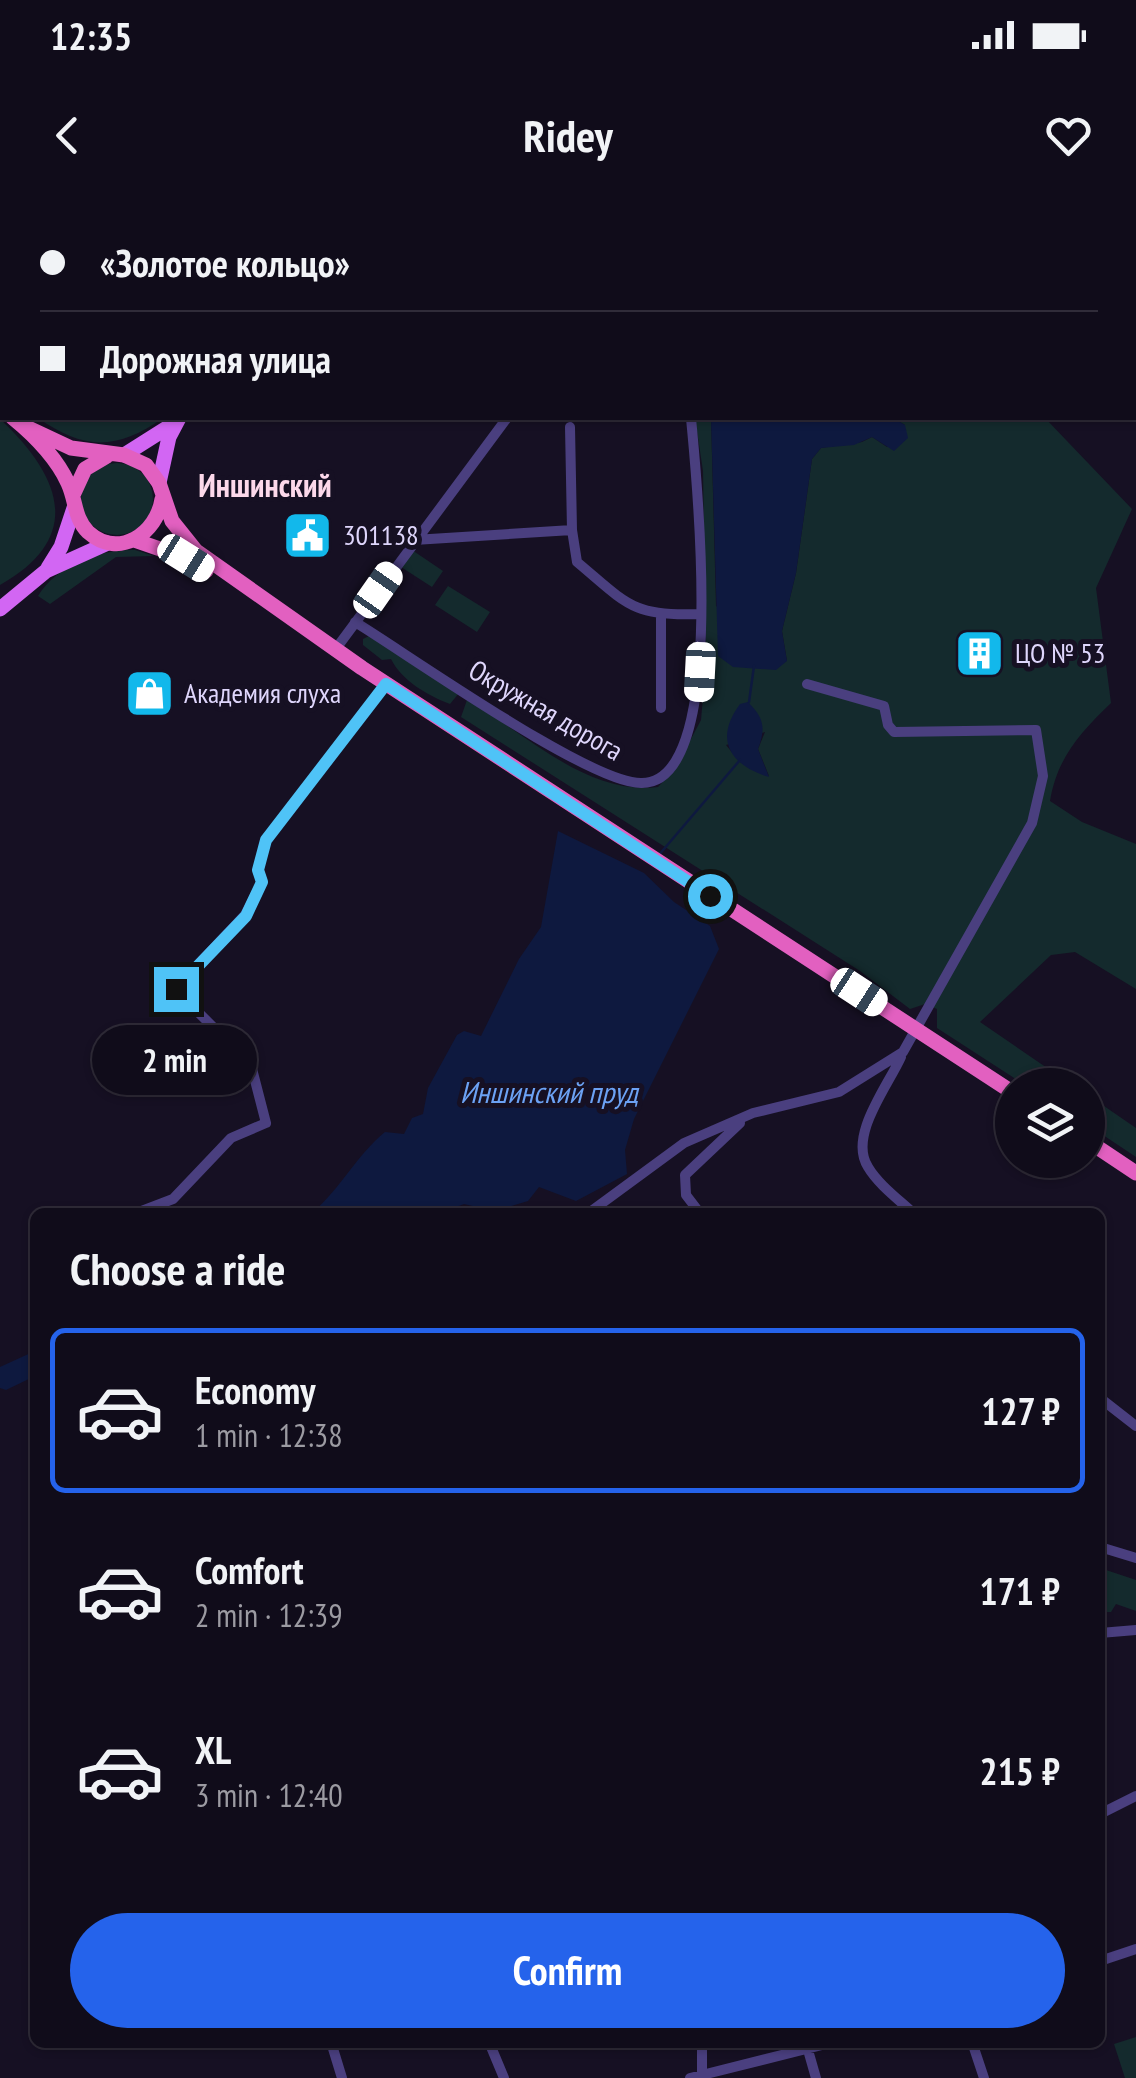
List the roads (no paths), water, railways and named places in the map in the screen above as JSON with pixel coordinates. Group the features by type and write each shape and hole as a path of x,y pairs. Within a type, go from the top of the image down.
{"highway":[{"path":"18,421 58,464 85,530 108,543 134,540 186,558 311,640 332,648"},
{"path":"18,421 71,448 124,456 146,465 179,532 196,552 386,684 995,1081"},
{"path":"74,501 85,469 106,456"},
{"path":"134,540 150,529 160,498"},
{"path":"1105,1152 1136,1173"}],"main road":[{"path":"124,456 163,434 177,420"},
{"path":"160,498 169,437 178,420"},
{"path":"46,571 61,547 74,501"},
{"path":"0,609 46,571 108,543"}],"street":[{"path":"332,648 505,420"},
{"name":"Окружная дорога","path":"355,622 568,755 640,783 652,781 668,769 692,727 699,692 698,494 691,420"},
{"path":"570,427 572,530 577,562 639,610 661,616 699,614"},
{"path":"414,540 572,530"},
{"path":"660,708 661,616"},
{"path":"150,1208 173,1199 230,1138 266,1123 251,1064 176,989 246,916 262,882 258,870 266,840 386,684"},
{"path":"807,684 884,706 888,725 894,732 1034,729 1040,736 1043,776 1032,823 868,1123 863,1151 870,1171 908,1208"},
{"path":"595,1208 684,1143 753,1113 839,1092 904,1052"},
{"path":"696,1208 686,1194 686,1172 753,1113"},
{"path":"1105,1402 1136,1426"},
{"path":"1105,1549 1136,1558"},
{"path":"1105,1633 1136,1630"},
{"path":"1105,1812 1136,1796"},
{"path":"1105,1958 1136,1949"},
{"path":"333,2048 342,2078"},
{"path":"492,2048 504,2078"},
{"path":"701,2048 698,2077 814,2048"},
{"path":"974,2048 984,2078"},
{"path":"808,2050 816,2078"}],"water":[{"path":"711,420 896,420 905,425 908,438 894,451 872,437 854,445 821,448 812,459 796,573 782,631 787,661 776,670 733,667 718,656"},
{"path":"748,702 762,724 758,749 769,777 735,758 727,739 732,717 740,704"},
{"name":"Иншинский пруд","path":"558,831 644,873 674,902 710,926 719,949 634,1119 625,1150 627,1174 576,1201 539,1187 528,1201 504,1208 464,1204 454,1208 317,1208 385,1132 404,1134 412,1118 423,1114 428,1088 457,1035 464,1031 481,1036 519,959 541,927"},
{"path":"30,1353 30,1378 6,1390 0,1388 0,1367"}],"waterway":[{"path":"749,702 754,666"},
{"path":"658,856 740,760"}],"place":[{"name":"301138","path":"308,535"},
{"name":"ЦО № 53","path":"980,653"},
{"name":"Академия слуха","path":"149,693"}],"district":[{"name":"Иншинский","path":"265,486"}]}
